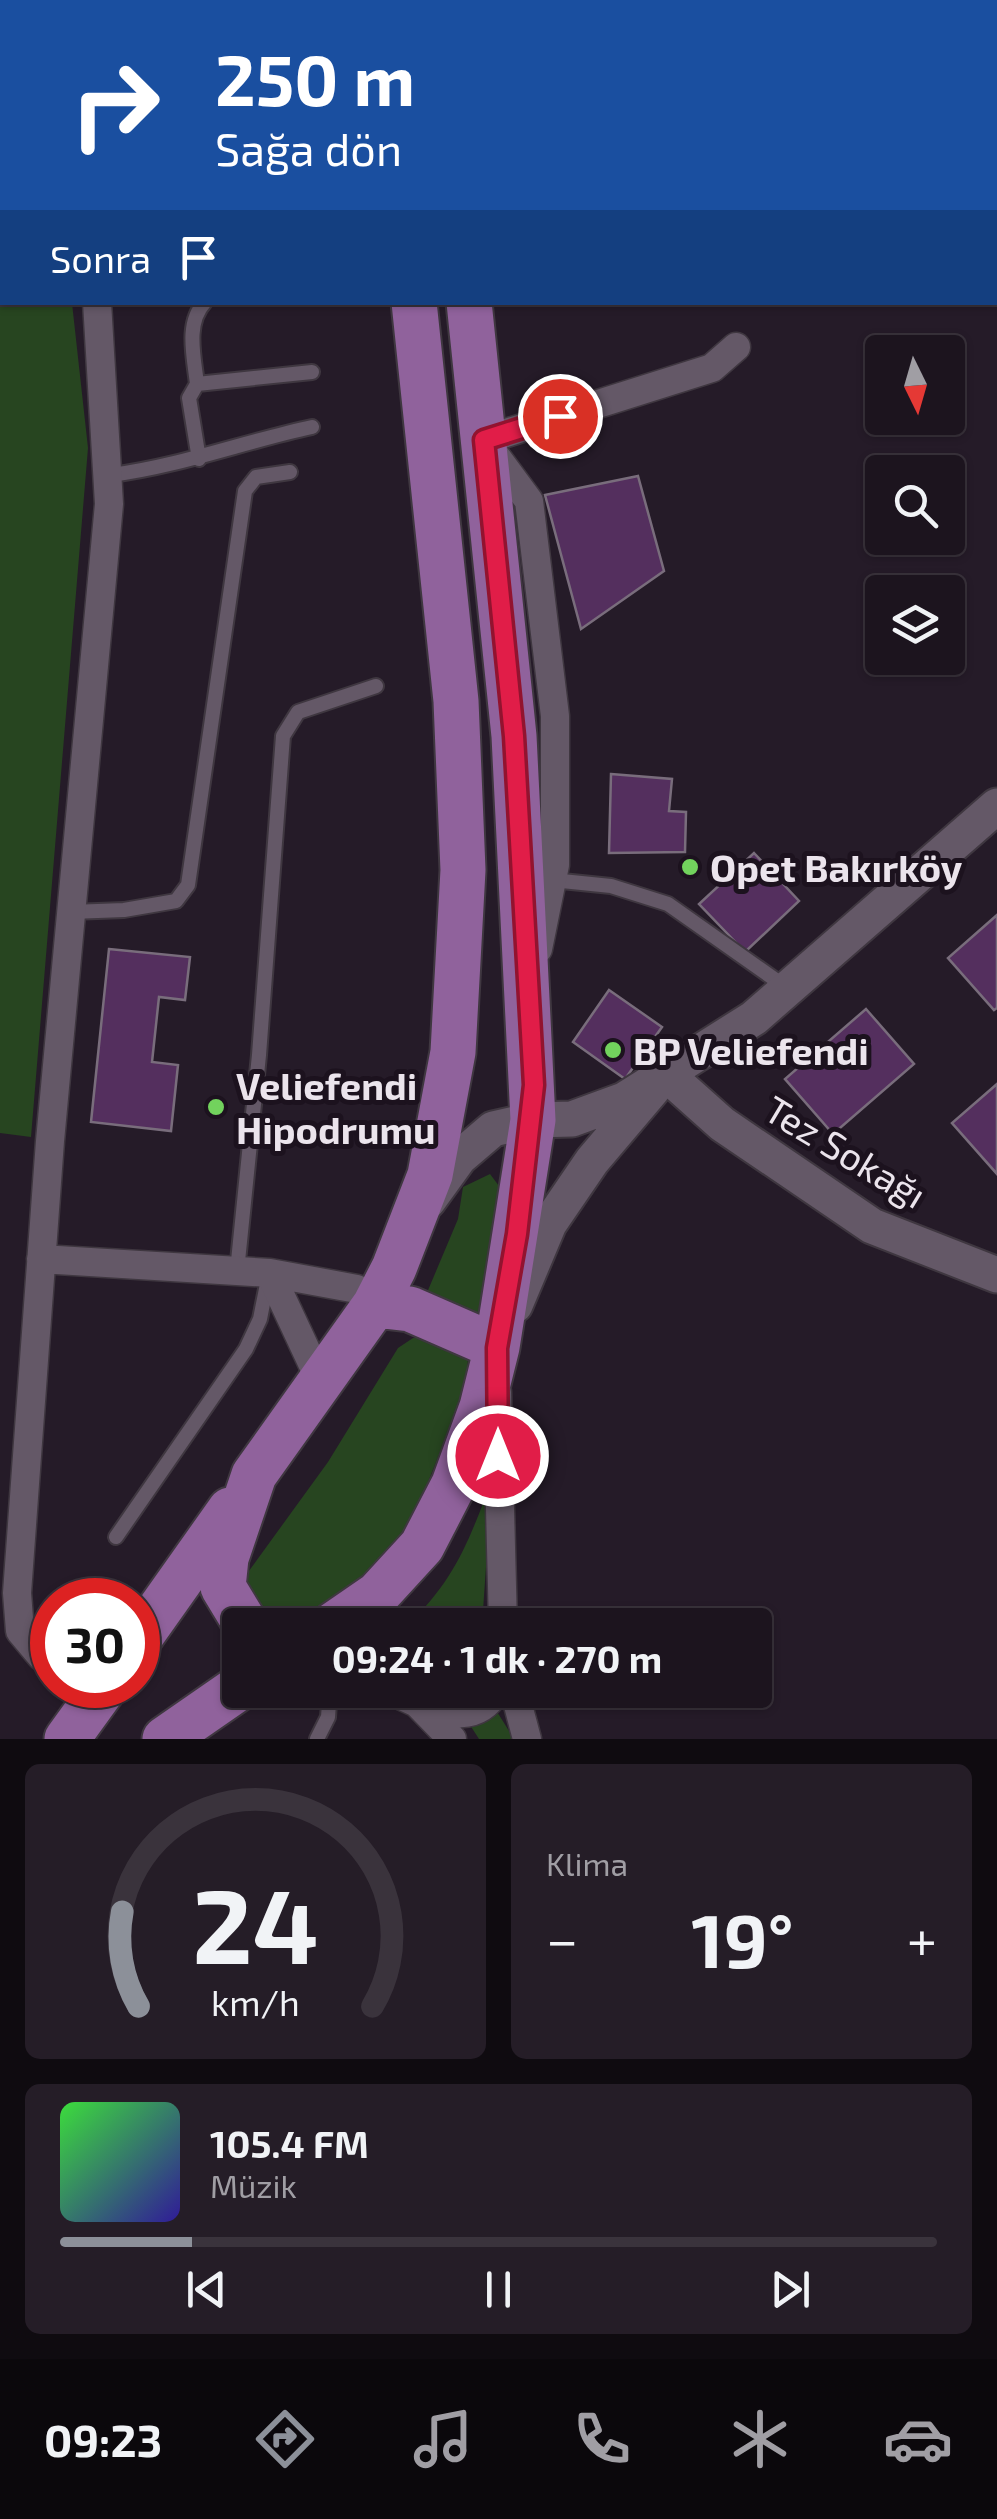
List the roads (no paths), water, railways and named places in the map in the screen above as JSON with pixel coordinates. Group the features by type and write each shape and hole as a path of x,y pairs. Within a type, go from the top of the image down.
{"main road":[{"path":"160,1609 376,1305 430,1176 453,1052 463,870 456,701 414,305"},
{"path":"358,1608 378,1594 422,1546 454,1484 482,1407 497,1348 532,1120 514,736 469,305"},
{"path":"376,1305 410,1310 445,1322 497,1348"},
{"path":"236,1608 224,1587 226,1558 254,1476"},
{"path":"165,1739 222,1699"},
{"path":"68,1739 90,1708"}],"street":[{"path":"30,1643 20,1631 17,1593 41,1259 110,475 97,305"},
{"path":"528,996 552,880 555,716 529,502 484,440 712,368 736,348"},
{"path":"412,1223 458,1158 493,1130 532,1120 572,1119 624,1100 754,1018 997,806"},
{"path":"502,1608 497,1348 550,1224 592,1161 666,1074"},
{"name":"Tez Sokağı","path":"666,1074 722,1124 872,1226 995,1270"},
{"path":"41,1259 270,1273 357,1289 376,1305"},
{"path":"270,1273 320,1380"},
{"path":"421,1708 452,1739"},
{"path":"428,1708 447,1715 475,1712 479,1708"},
{"path":"519,1708 527,1739"}],"lane":[{"path":"199,459 188,398 196,384 192,328 202,305"},
{"path":"196,384 312,372"},
{"path":"110,475 199,459 228,445 312,428"},
{"path":"72,912 124,910 176,901 188,885 242,507 256,477 290,472"},
{"path":"236,1271 260,1055 283,736 298,712 376,686"},
{"path":"552,880 611,886 668,904 788,989"},
{"path":"116,1537 246,1350 260,1320 270,1273"},
{"path":"318,1739 329,1708"}],"place":[{"name":"Opet Bakırköy","path":"690,867"},
{"name":"BP Veliefendi","path":"613,1050"},
{"name":"Veliefendi Hipodrumu","path":"216,1107"}]}
